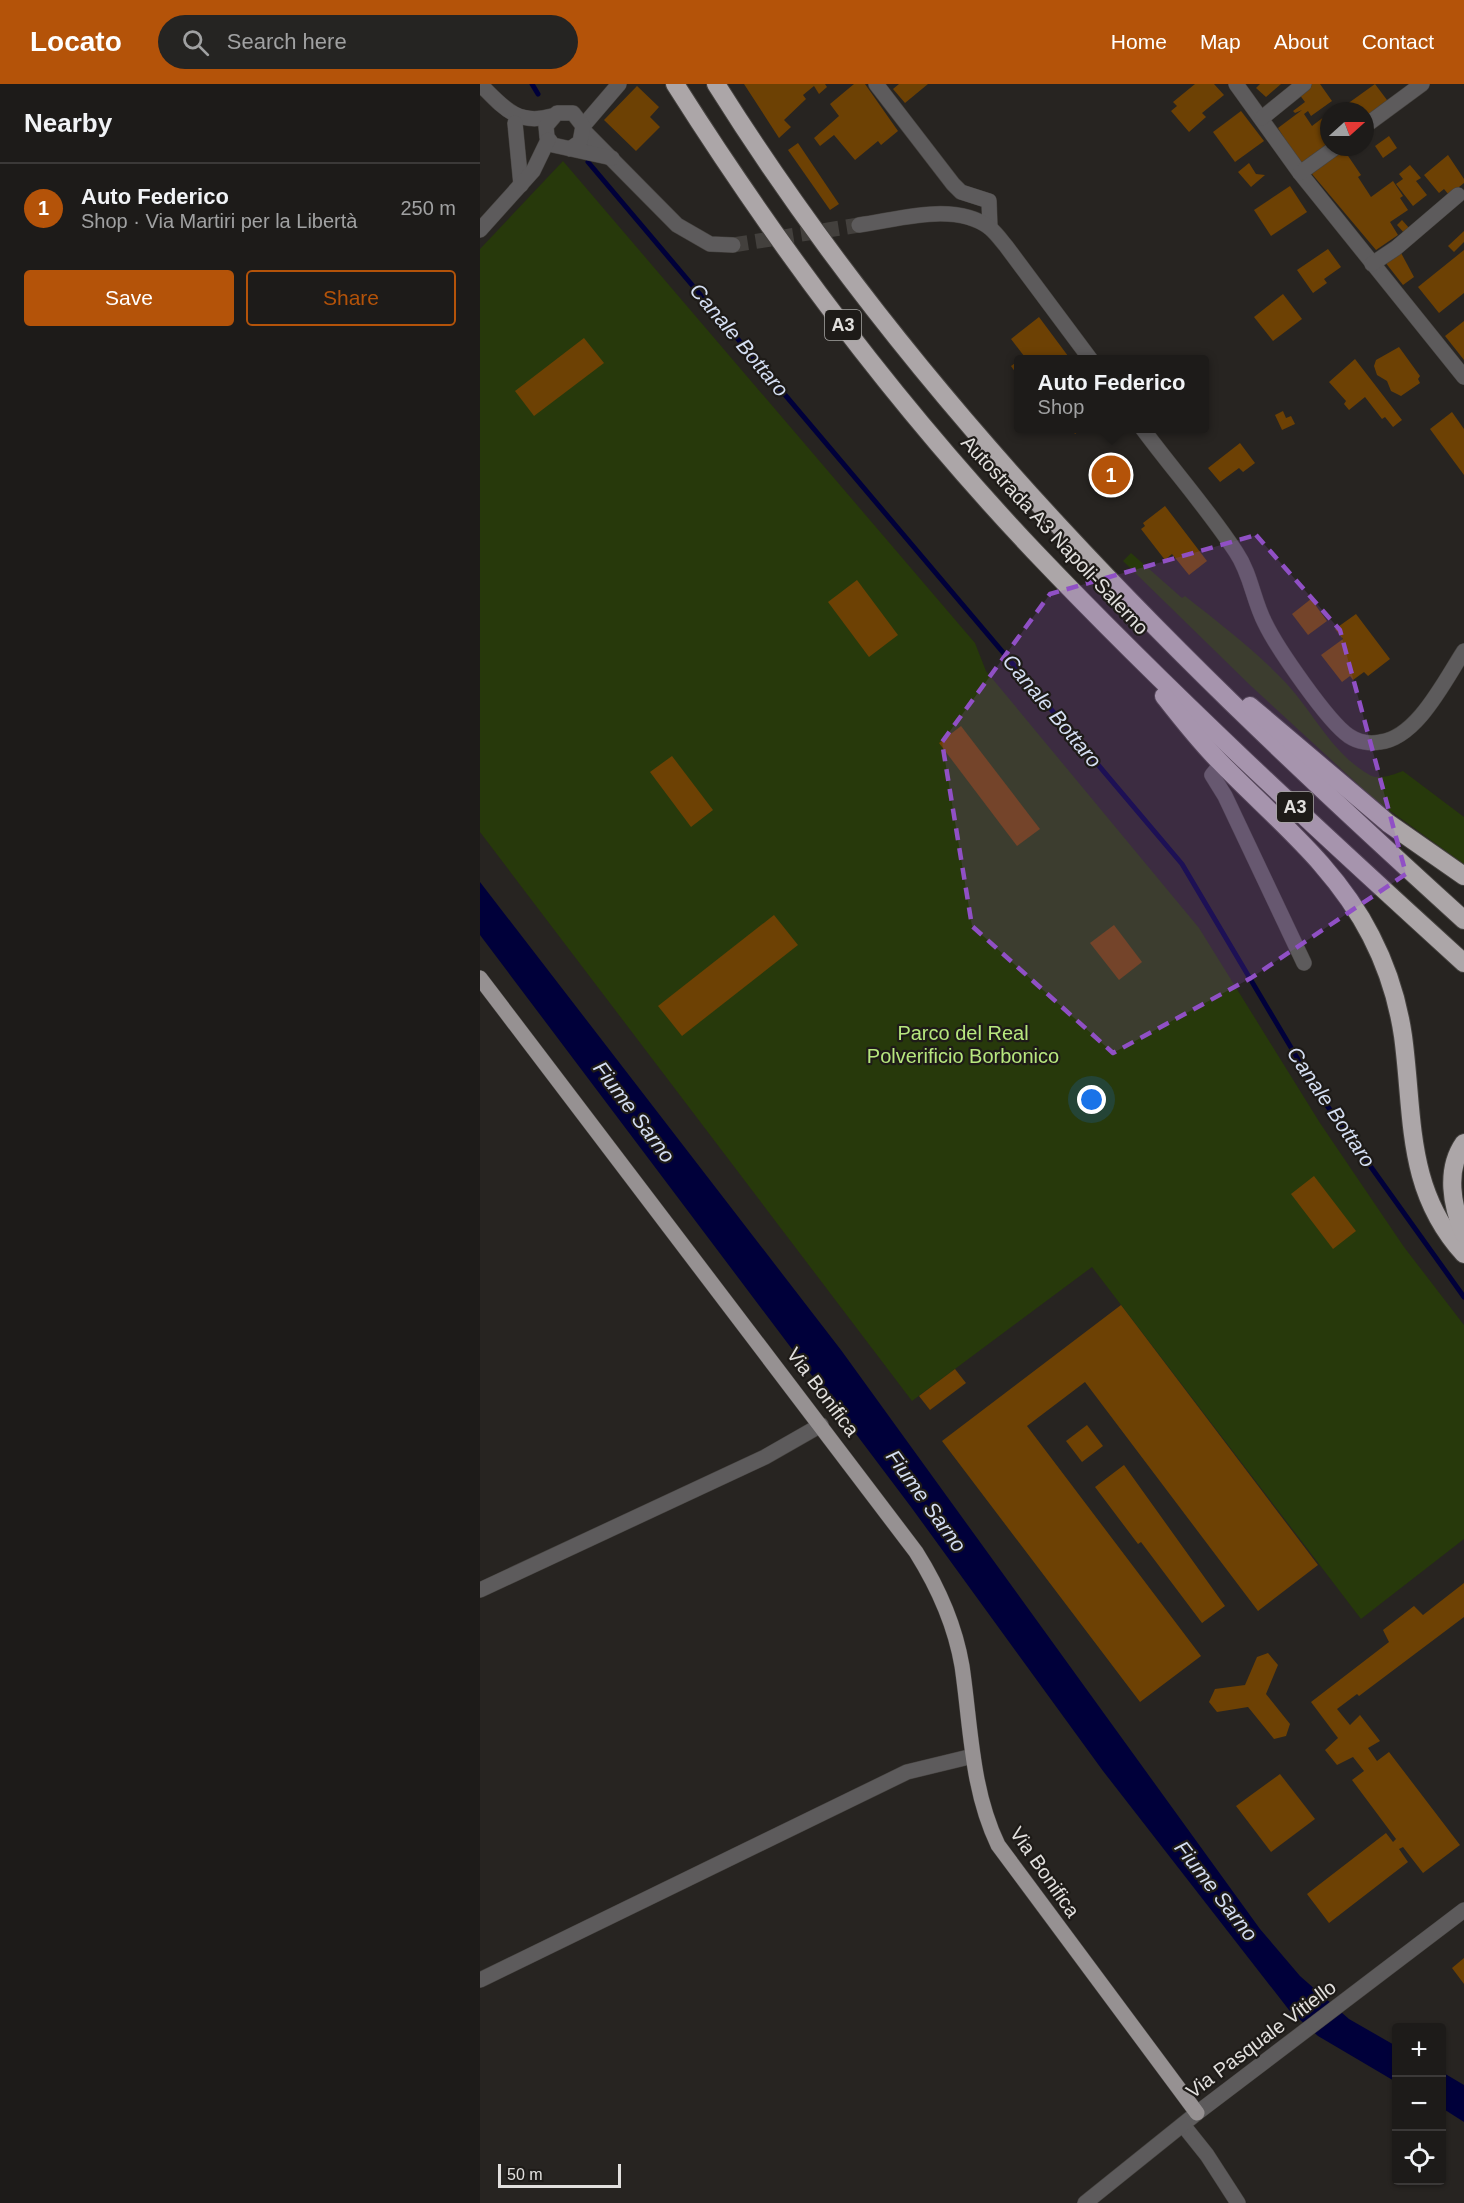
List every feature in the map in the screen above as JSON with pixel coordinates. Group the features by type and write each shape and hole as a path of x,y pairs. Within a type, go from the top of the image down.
{"highway":[{"name":"Autostrada A3 Napoli-Salerno","path":"675,84 749,197 879,371 1033,549 1129,649 1228,746 1464,963"},
{"name":"Autostrada A3 Napoli-Salerno","path":"716,84 823,241 946,399 1069,540 1185,658 1464,920"},
{"path":"1129,649 1192,733 1312,851 1355,908 1372,937 1387,974 1397,1008 1406,1064 1412,1138 1420,1176 1438,1220 1464,1254"},
{"path":"1185,658 1274,724 1388,823 1464,876"},
{"path":"1464,1143 1454,1168 1452,1191 1456,1216 1464,1234"}],"main road":[{"name":"Via Bonifica","path":"480,978 916,1552 941,1597 953,1629 962,1664 978,1791 988,1824 998,1845 1197,2113"}],"street":[{"path":"480,84 506,108 530,120 604,101"},
{"path":"533,171 580,142 584,128 619,84"},
{"path":"876,84 940,171 961,192 989,201 990,228"},
{"path":"1236,84 1300,173 1464,377"},
{"path":"1262,118 1305,84"},
{"path":"1374,119 1422,84"},
{"path":"506,108 515,123 532,135 548,139 558,148 613,159"},
{"path":"568,112 578,117 584,128 677,225 710,244 733,245"},
{"path":"480,230 533,171 548,139 546,126 552,116"},
{"path":"515,123 521,185"},
{"path":"1300,173 1324,156"},
{"path":"1372,264 1458,195"},
{"path":"859,225 952,214 977,221 990,228 1006,246 1086,355"},
{"path":"1145,433 1237,552 1252,584 1264,621 1274,640 1330,717 1350,737 1364,742 1380,742 1399,737 1414,724 1464,651"},
{"path":"1221,764 1212,775 1225,796 1304,963"},
{"path":"480,1590 765,1457 821,1425"},
{"path":"480,1980 907,1772 973,1756"},
{"name":"Via Pasquale Vitiello","path":"1085,2203 1103,2198 1197,2113 1303,2035 1464,1910"},
{"path":"1183,2125 1207,2155 1238,2203"}],"highlighted area":[{"path":"1256,535 1340,630 1406,874 1251,978 1113,1053 972,926 942,742 1050,594"}],"green space":[{"name":"Parco del Real Polverificio Borbonico","path":"563,161 975,643 986,671 1199,928 1320,1123 1404,1247 1464,1325 1464,1539 1361,1619 1092,1267 912,1401 480,832 480,249"},
{"path":"1131,553 1182,598 1185,596 1262,660 1286,683 1333,743 1355,765 1376,777 1385,777 1403,771 1464,817 1464,864 1375,800 1251,686 1123,561"}],"water":[{"name":"Fiume Sarno","path":"480,882 841,1350 1260,1929 1300,1976 1349,2019 1392,2044 1392,2080 1318,2036 1289,2010 1103,1771 911,1507 480,935"},
{"path":"1446,2074 1464,2085 1464,2122 1446,2111"}],"building":[{"path":"744,84 825,84 827,87 819,94 814,86 803,95 806,99 784,120 791,127 779,138"},
{"path":"854,84 865,84 898,131 881,145 878,141 855,160 834,135 820,146 814,138 839,116 830,104"},
{"path":"899,84 928,84 905,103 893,89"},
{"path":"1195,84 1214,84 1224,95 1202,113 1206,117 1189,132 1171,111 1177,106 1173,102"},
{"path":"1260,84 1281,84 1266,97 1256,88"},
{"path":"1312,84 1320,84 1332,101 1320,102 1320,110 1311,116 1308,111 1304,114 1312,126 1320,120 1320,152 1301,166 1278,128 1302,110 1295,113 1293,111 1305,102 1299,94"},
{"path":"1375,84 1390,104 1374,115 1374,102 1350,102"},
{"path":"637,86 659,107 650,117 660,127 636,151 604,120"},
{"path":"1241,111 1264,141 1235,162 1213,132"},
{"path":"1389,136 1397,148 1383,158 1375,146"},
{"path":"798,143 839,204 830,210 788,150"},
{"path":"1448,155 1464,179 1464,183 1449,195 1444,189 1439,193 1424,175"},
{"path":"1329,156 1348,156 1361,175 1358,177 1371,197 1393,181 1403,196 1400,198 1408,210 1390,222 1398,235 1376,250 1312,174 1311,169"},
{"path":"1249,163 1256,174 1265,175 1251,187 1238,172"},
{"path":"1410,165 1421,178 1416,181 1427,195 1413,206 1396,184 1403,179 1399,174"},
{"path":"1290,186 1307,212 1271,236 1254,210"},
{"path":"1402,220 1410,229 1405,234 1397,225"},
{"path":"1464,231 1464,242 1454,252 1448,246"},
{"path":"1328,249 1341,267 1324,279 1327,283 1313,293 1297,270"},
{"path":"1464,250 1464,293 1439,313 1418,287"},
{"path":"1400,251 1414,277 1403,285 1385,262"},
{"path":"1283,294 1302,319 1273,341 1254,317"},
{"path":"1039,317 1067,355 1023,355 1011,339"},
{"path":"1464,321 1464,360 1445,336"},
{"path":"584,338 604,363 534,416 515,391"},
{"path":"1399,347 1420,376 1418,379 1420,383 1401,396 1391,391 1387,381 1377,375 1374,366 1376,360"},
{"path":"1355,359 1402,420 1393,427 1385,417 1382,419 1365,397 1349,410 1344,404 1346,401 1329,382"},
{"path":"1283,411 1286,418 1291,416 1295,424 1282,430 1275,415"},
{"path":"1452,412 1464,429 1464,475 1430,429"},
{"path":"1240,443 1255,463 1243,472 1239,468 1220,482 1208,468"},
{"path":"1165,506 1207,561 1189,575 1172,554 1165,560 1141,529 1145,526 1143,523"},
{"path":"857,580 898,635 869,657 828,602"},
{"path":"1311,599 1327,621 1308,635 1292,614"},
{"path":"1356,614 1390,659 1368,676 1364,672 1353,680 1350,676 1342,682 1321,655 1343,639 1335,629"},
{"path":"961,726 1040,829 1017,846 939,743"},
{"path":"672,756 713,810 691,827 650,772"},
{"path":"774,915 798,945 682,1036 658,1006"},
{"path":"1114,925 1142,962 1119,980 1090,943"},
{"path":"1314,1176 1356,1231 1333,1249 1291,1194"},
{"path":"1121,1305 1318,1565 1258,1611 1085,1382 1027,1426 1201,1656 1140,1702 942,1441"},
{"path":"955,1369 966,1383 930,1410 919,1396"},
{"path":"1087,1425 1103,1446 1082,1462 1066,1441"},
{"path":"1124,1465 1225,1606 1202,1623 1141,1542 1138,1544 1095,1487"},
{"path":"1464,1583 1464,1617 1359,1696 1357,1694 1337,1709 1350,1725 1360,1715 1380,1741 1368,1748 1377,1761 1389,1752 1460,1845 1423,1873 1403,1847 1399,1849 1408,1862 1329,1923 1307,1894 1386,1833 1393,1842 1396,1839 1352,1780 1364,1771 1353,1757 1337,1765 1325,1750 1338,1738 1311,1702 1389,1642 1383,1630 1414,1606 1423,1615"},
{"path":"1268,1653 1278,1665 1266,1694 1290,1724 1286,1736 1274,1739 1248,1707 1217,1712 1209,1702 1215,1689 1245,1685 1257,1657"},
{"path":"1280,1774 1315,1819 1271,1852 1236,1806"},
{"path":"1464,1958 1464,1984 1452,1968"}],"waterway":[{"name":"Canale Bottaro","path":"532,84 538,94"},
{"name":"Canale Bottaro","path":"588,162 1182,864 1318,1093 1464,1297"}],"tunnel":[{"path":"733,245 859,225"}],"place":[{"name":"Auto Federico","path":"1111,475"}]}
